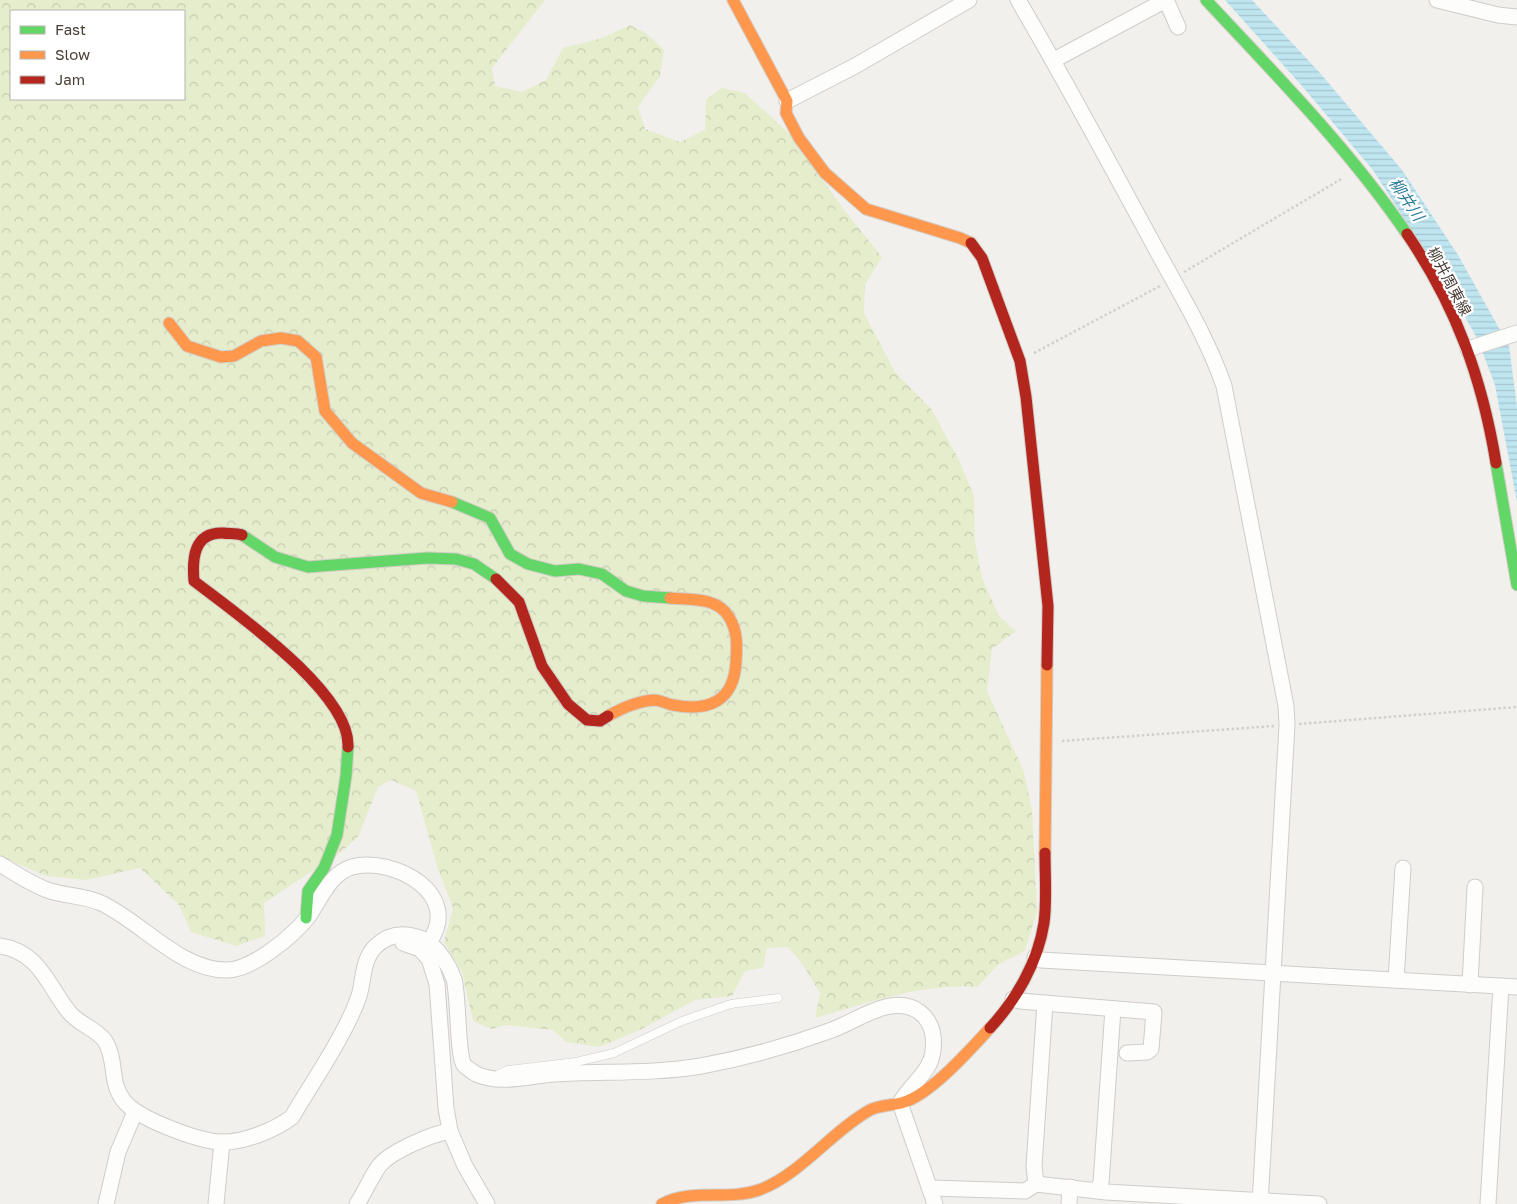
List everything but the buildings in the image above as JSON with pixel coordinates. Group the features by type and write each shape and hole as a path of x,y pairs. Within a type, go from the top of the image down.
{"street":[{"path":"662,1204 679,1197 745,1193 762,1190 776,1182 871,1109 900,1103 919,1094 972,1049 992,1028 1012,999 1035,957 1044,922 1048,606 1026,397 1020,361 982,258 972,244 960,238 866,209 825,173 799,138 786,113 787,101 733,0"},
{"path":"787,101 855,66 969,0"},
{"path":"1018,0 1054,60 1172,280 1218,368 1224,386 1286,706 1287,725 1260,1203"},
{"path":"1054,60 1166,0 1178,27"},
{"name":"柳井周東線","path":"1206,0 1359,168 1418,251 1472,347 1486,410 1517,585"},
{"path":"1436,0 1498,15 1517,17"},
{"path":"169,323 187,346 221,358 234,356 261,341 281,338 298,341 316,357 325,412 352,442 421,493 466,506 490,518 510,554 528,564 554,571 579,569 602,574 626,591 643,596 712,602 725,611 733,624 737,638 734,676 726,695 705,707 674,705 655,700 624,707 600,721 587,720 568,704 542,666 520,602 497,579 474,564 456,559 427,558 308,566 275,557 240,534 212,533 200,541 192,562 194,581 264,635 325,692 345,730 348,743 346,776 337,836 324,868 308,891 306,918"},
{"path":"1472,347 1512,335"},
{"path":"0,864 36,886 85,897 103,904 189,961 210,968 229,970 247,965 277,946 306,918 336,875 351,867 385,866 402,871 423,885 437,906 440,920 436,932 429,942"},
{"path":"1396,980 1403,868"},
{"path":"1470,985 1475,887"},
{"path":"0,946 22,954 39,968 52,983 69,1012 104,1040 110,1054 115,1087 134,1112 151,1121 222,1142 255,1136 278,1128 292,1117 351,1016 370,954 377,945 400,933 417,936 429,942 442,956 454,978 459,1009 461,1052 464,1065 474,1073 496,1080 554,1074 700,1066 831,1031 888,1006 901,1006 917,1010 927,1020 933,1031 935,1050 929,1067 900,1103"},
{"path":"386,940 410,944 420,949 429,959 437,984 446,1108 450,1131 465,1166 487,1204"},
{"path":"1035,957 1041,960 1517,987"},
{"path":"1488,1204 1501,986"},
{"path":"1012,999 1154,1012 1151,1049 1147,1052 1127,1053"},
{"path":"1036,1184 1034,1166 1045,1003"},
{"path":"1097,1189 1101,1183 1113,1009"},
{"path":"900,1103 935,1204"},
{"path":"106,1204 118,1152 134,1112"},
{"path":"358,1204 379,1166 388,1159 434,1135 450,1131"},
{"path":"216,1204 222,1142"},
{"path":"931,1188 995,1197 1025,1191 1036,1184 1097,1189 1106,1192 1260,1203 1319,1204"},
{"path":"1068,1204 1070,1187"}],"lane":[{"path":"496,1080 500,1074 508,1070 576,1062 614,1053 682,1021 731,1004 778,998"}],"path":[{"path":"1020,361 1172,280 1359,168"},
{"path":"1046,740 1065,741 1517,707"}],"green space":[{"path":"0,0 545,0 492,68 495,86 522,92 546,80 563,48 602,38 630,25 646,33 664,50 660,76 638,107 645,129 680,142 705,130 706,100 721,88 745,93 793,137 841,206 882,257 865,285 864,313 895,372 932,410 958,458 974,496 975,541 982,578 999,616 1016,631 992,649 987,691 1024,772 1032,811 1037,911 1025,951 999,964 977,987 936,988 915,991 815,1018 820,993 803,965 788,947 767,948 763,968 745,971 732,996 695,1000 640,1030 599,1047 566,1042 553,1030 506,1025 491,1029 473,1021 462,972 444,942 453,908 437,866 416,791 391,780 378,787 358,837 340,853 264,903 265,936 236,946 191,932 179,905 140,868 86,880 46,876 0,856"}],"water":[{"name":"柳井川","path":"1225,0 1252,0 1320,73 1402,170 1458,255 1509,346 1517,407 1517,502 1495,385 1478,340 1450,290 1373,170 1302,86"}],"traffic: fast":[{"path":"1206,0 1336,142 1385,203 1407,234"},
{"path":"1496,463 1517,585"},
{"path":"452,502 490,518 510,554 528,564 555,571 579,569 602,574 626,591 643,596 670,598"},
{"path":"242,535 275,557 308,567 427,558 456,559 474,564 496,579"},
{"path":"306,918 308,891 324,868 337,835 346,776 348,747"}],"traffic: slow":[{"path":"733,0 787,101 786,113 799,138 825,173 866,209 971,243"},
{"path":"169,323 187,346 221,357 234,356 261,341 281,338 298,341 316,357 325,411 352,443 421,493 452,502"},
{"path":"608,716 630,705 656,700 686,707 708,705 725,695 730,686 734,675 737,644 734,628 729,617 718,606 711,603 670,598"},
{"path":"1045,853 1047,665"},
{"path":"662,1204 674,1199 698,1195 735,1195 747,1193 774,1183 802,1164 842,1129 870,1110 898,1104 917,1096 951,1069 990,1028"}],"traffic: jam":[{"path":"1407,234 1440,288 1465,344 1483,401 1496,463"},
{"path":"971,243 982,258 1020,361 1026,397 1048,606 1047,665"},
{"path":"242,535 223,533 206,537 197,548 195,555 194,581 261,633 311,679 331,703 344,726 348,747"},
{"path":"496,579 519,602 542,666 568,704 587,720 600,721 608,716"},
{"path":"990,1028 1017,993 1037,952 1045,915 1045,853"}]}
